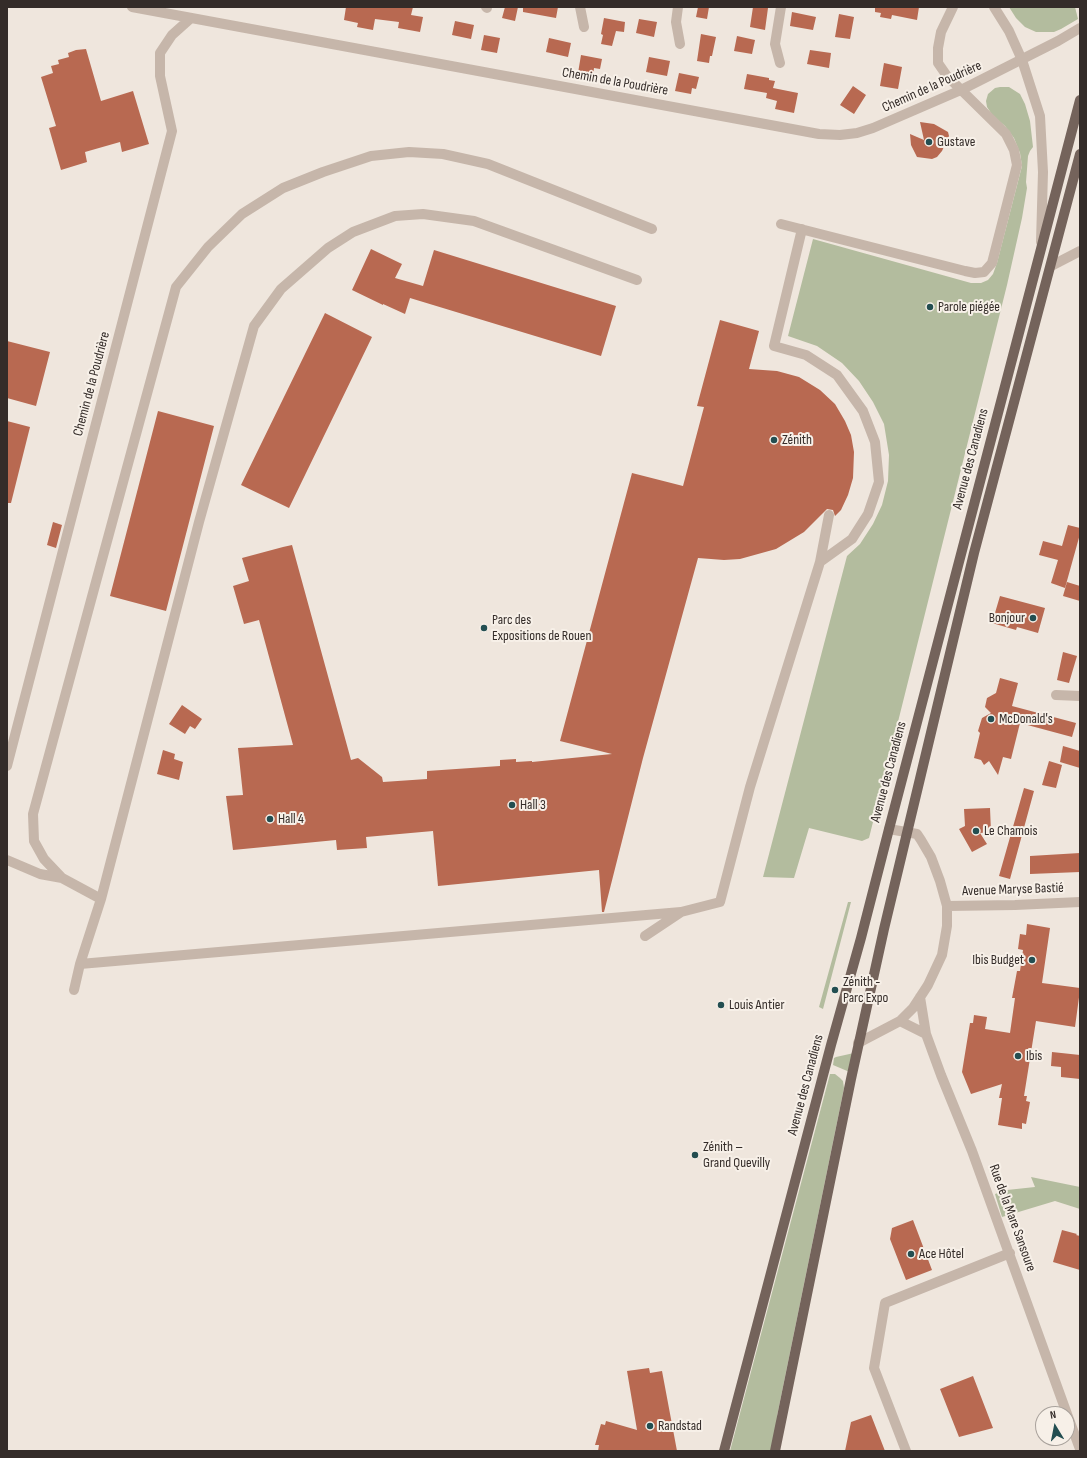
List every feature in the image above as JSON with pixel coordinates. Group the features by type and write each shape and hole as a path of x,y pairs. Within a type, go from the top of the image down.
{"main road":[{"name":"Avenue des Canadiens","path":"724,1451 831,1045 861,938 888,829 1080,100"},
{"name":"Avenue des Canadiens","path":"775,1451 858,1043 907,832 974,554 1051,266 1077,176 1080,154"}],"street":[{"name":"Chemin de la Poudrière","path":"132,7 819,134 840,135 858,133 873,128 962,90 1022,60 1080,28"},
{"path":"580,7 584,27"},
{"path":"678,7 676,22 680,44"},
{"path":"780,64 775,44 781,7"},
{"path":"781,224 974,273 984,272 992,263 1014,179 1017,165 1016,158 1014,150 1006,134 947,76 938,64 938,48 941,32 953,7"},
{"path":"994,7 1022,60 1040,116 1043,172 1040,248"},
{"name":"Chemin de la Poudrière","path":"7,766 172,131 160,76 160,53 172,35 190,18"},
{"path":"62,878 44,859 34,841 33,814 176,287 208,247 242,214 283,188 323,172 371,156 409,152 443,154 488,164 652,229"},
{"path":"74,990 80,964 101,899 199,522 254,326 281,289 328,248 353,232 395,216 423,214 474,221 637,280"},
{"path":"802,229 774,346 806,355 837,375 863,411 875,442 879,482 868,514 852,539 820,562"},
{"path":"1051,266 1080,251"},
{"path":"80,964 681,912 720,902 750,786 820,562 829,515"},
{"path":"1056,695 1080,696"},
{"path":"858,1043 900,1021 913,1008 928,985 942,955 947,926 947,906 940,881 931,857 918,834 888,829"},
{"path":"7,860 40,874 62,878 101,899"},
{"name":"Avenue Maryse Bastié","path":"947,906 1080,902"},
{"path":"645,936 681,912"},
{"name":"Rue de la Mare Sansoure","path":"920,997 926,1034 1010,1253 1064,1406"},
{"path":"900,1021 926,1034"},
{"path":"906,1451 874,1368 885,1303 1010,1253"},
{"name":"Rue de la Mare Sansoure","path":"1075,1436 1080,1449"}],"green space":[{"path":"1009,7 1075,7 1078,19 1054,32 1036,32 1025,27 1016,18"},
{"path":"1009,87 1020,94 1025,104 1030,121 1033,147 1028,156 1027,188 1022,218 1007,285 869,838 862,841 809,828 794,878 763,877 847,556 860,544 873,524 882,505 888,481 889,455 884,424 873,402 859,381 842,363 817,346 788,336 813,239 971,283 981,283 988,280 993,274 997,263 1022,166 1020,153 1014,138 1005,126 993,116 987,107 986,101 988,94 995,88"},
{"path":"848,902 851,902 823,1009 819,1007"},
{"path":"854,1053 852,1073 833,1065 834,1058"},
{"path":"830,1074 835,1074 843,1081 844,1088 777,1416 775,1451 730,1451"},
{"path":"1031,1177 1080,1187 1080,1209 1055,1201 1002,1217 995,1194 1007,1190 1035,1187"}],"building":[{"path":"346,7 413,7 411,15 423,17 420,32 398,28 399,22 375,19 373,30 357,27 358,23 344,20"},
{"path":"505,7 518,7 515,21 502,18"},
{"path":"523,7 558,7 556,18 523,12"},
{"path":"698,7 709,7 707,19 696,17"},
{"path":"753,7 768,8 765,30 750,27"},
{"path":"875,7 919,7 917,20 892,15 891,19 880,17 881,13 875,12"},
{"path":"792,12 816,17 813,30 790,26"},
{"path":"839,14 854,17 850,39 835,37"},
{"path":"604,18 625,22 624,32 616,31 612,46 601,44"},
{"path":"639,19 657,22 654,37 636,33"},
{"path":"455,21 474,25 471,39 452,35"},
{"path":"701,34 716,37 709,63 697,61"},
{"path":"484,35 500,38 497,53 481,50"},
{"path":"737,36 755,40 752,54 734,51"},
{"path":"549,38 571,43 568,57 546,52"},
{"path":"86,49 101,101 133,91 149,144 122,152 120,142 85,152 87,162 61,170 49,128 56,126 41,77 53,73 51,66 59,64 58,60 69,57 68,53"},
{"path":"810,50 831,53 829,68 807,64"},
{"path":"581,55 602,59 600,69 594,68 593,76 578,73"},
{"path":"649,57 670,61 667,76 646,72"},
{"path":"884,63 902,67 898,89 880,86"},
{"path":"679,73 699,77 696,89 692,88 691,94 675,91"},
{"path":"747,74 769,78 769,80 775,81 773,88 798,93 794,113 775,109 777,101 766,98 767,93 744,89"},
{"path":"853,86 866,95 854,114 840,105"},
{"name":"Gustave","path":"920,122 934,124 948,132 949,136 942,151 937,157 932,159 917,157 911,145 910,134 924,140"},
{"path":"371,249 402,264 395,278 423,286 434,250 616,306 601,356 410,298 405,314 383,305 352,290"},
{"path":"325,313 372,337 289,508 241,485"},
{"path":"720,320 759,331 749,369 777,371 799,377 820,390 835,404 851,435 854,452 853,478 848,495 841,510 835,516 833,510 827,509 804,532 776,549 740,559 724,560 698,558 643,758 604,912 602,912 599,870 438,886 433,831 366,837 367,848 337,850 336,840 233,850 226,796 243,795 238,748 293,745 259,620 244,624 233,586 249,581 242,558 283,547 292,545 351,760 358,758 382,777 383,782 427,779 427,771 500,766 500,760 516,759 516,762 532,762 612,754 560,741 632,473 683,486 704,407 697,406"},
{"path":"7,341 50,352 36,406 7,398"},
{"path":"158,411 214,426 166,611 110,596"},
{"path":"7,421 30,427 11,503 7,503"},
{"path":"53,522 62,525 56,548 47,545"},
{"path":"1068,525 1080,528 1080,534 1065,588 1051,583 1058,560 1039,555 1043,541 1062,546"},
{"path":"1067,582 1080,586 1080,601 1063,596"},
{"path":"1000,596 1045,608 1038,633 1017,627 1016,630 992,623"},
{"path":"1063,652 1077,656 1069,683 1057,680"},
{"path":"1000,678 1018,683 1012,706 1076,723 1072,737 1020,723 1011,759 1003,757 998,775 989,761 984,765 981,760 974,758 980,733 978,731 982,718 991,713 985,707 987,698 996,693"},
{"path":"182,705 202,719 195,729 190,726 185,734 169,724"},
{"path":"1063,746 1080,751 1080,768 1060,762"},
{"path":"163,750 175,754 174,759 183,762 179,780 157,774"},
{"path":"1049,761 1062,765 1056,788 1042,785"},
{"path":"1024,788 1034,791 1010,879 999,876"},
{"name":"Le Chamois","path":"990,808 991,832 980,833 987,844 972,852 959,829 965,826 964,809"},
{"path":"1080,853 1080,872 1030,874 1030,856"},
{"path":"1027,924 1050,928 1042,983 1080,988 1080,990 1075,1027 1036,1021 1024,1096 1027,1096 1026,1101 1030,1102 1026,1124 1022,1123 1022,1129 998,1125 1002,1098 999,1098 1002,1084 971,1094 962,1072 970,1023 973,1023 974,1015 987,1017 985,1029 1010,1033 1015,998 1012,998 1017,971 1020,971 1023,950 1018,949 1020,934 1026,935"},
{"path":"1052,1052 1080,1055 1080,1079 1061,1077 1061,1067 1051,1066"},
{"name":"Ace Hôtel","path":"913,1220 932,1270 906,1280 890,1239 892,1228"},
{"path":"1062,1230 1080,1236 1080,1270 1053,1262"},
{"path":"649,1368 650,1373 662,1371 677,1451 598,1451 599,1445 595,1445 601,1424 605,1425 606,1421 637,1430 627,1371"},
{"path":"973,1376 993,1428 959,1437 940,1389"},
{"path":"871,1415 885,1451 845,1451 851,1422"}],"place":[{"name":"Gustave","path":"929,142"},
{"name":"Parole piégée","path":"930,307"},
{"name":"Zénith","path":"774,440"},
{"name":"Bonjour","path":"1033,618"},
{"name":"Parc des Expositions de Rouen","path":"484,628"},
{"name":"McDonald's","path":"991,719"},
{"name":"Hall 3","path":"512,805"},
{"name":"Hall 4","path":"270,819"},
{"name":"Le Chamois","path":"976,831"},
{"name":"Ibis Budget","path":"1032,960"},
{"name":"Zénith - Parc Expo","path":"835,990"},
{"name":"Louis Antier","path":"721,1005"},
{"name":"Ibis","path":"1018,1056"},
{"name":"Zénith – Grand Quevilly","path":"695,1155"},
{"name":"Ace Hôtel","path":"911,1254"},
{"name":"Randstad","path":"650,1426"}]}
